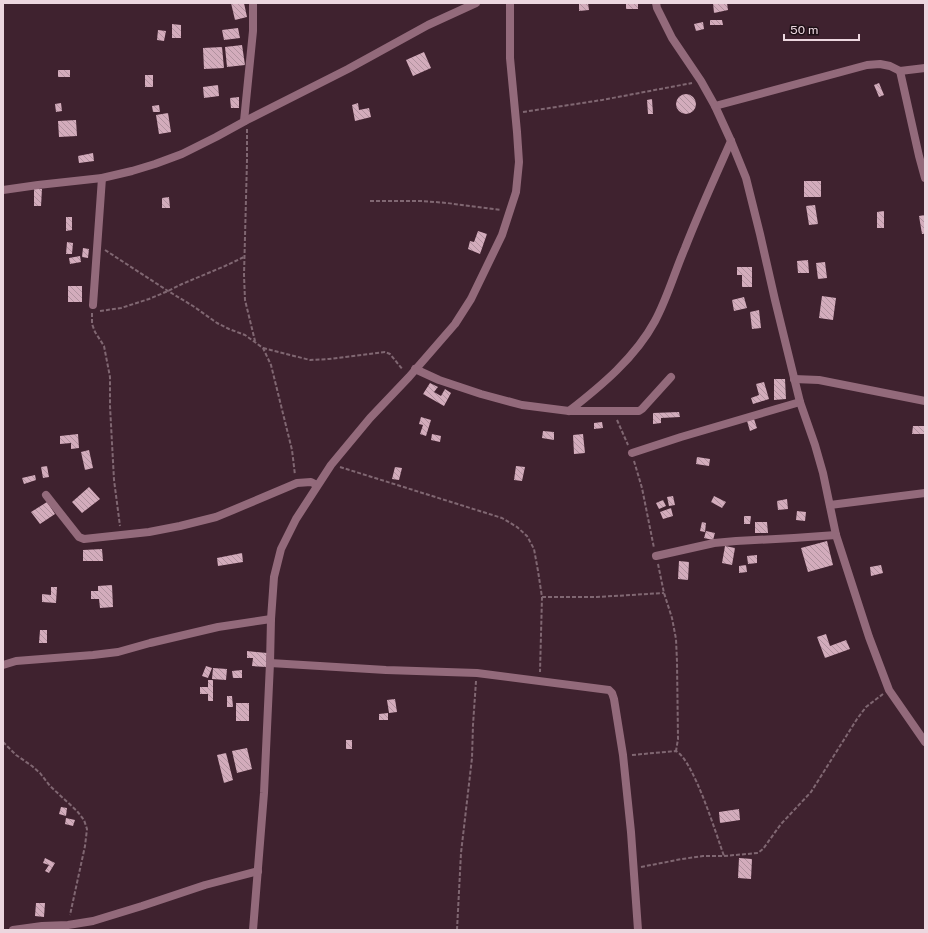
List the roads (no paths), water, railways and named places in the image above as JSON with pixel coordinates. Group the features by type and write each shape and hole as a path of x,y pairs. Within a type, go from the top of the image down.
{"street":[{"path":"245,121 253,30 253,3"},
{"path":"3,190 102,178 132,171 182,154 348,69 428,25 476,3"},
{"path":"253,930 264,793 274,577 281,549 296,519 331,465 370,418 409,377 455,324 471,300 502,235 516,192 519,162 510,58 510,3"},
{"path":"656,3 672,38 701,81 715,106 746,178 774,300 800,402 815,445 836,535 869,637 889,690 925,742"},
{"path":"715,106 867,65 880,64 890,66 900,71 925,68"},
{"path":"900,71 925,178"},
{"path":"569,411 599,388 629,358 655,322 699,214 731,141"},
{"path":"93,309 102,178"},
{"path":"415,369 439,380 481,394 522,404 569,411 639,411 671,377"},
{"path":"794,379 819,380 925,401"},
{"path":"632,453 681,436 800,402"},
{"path":"46,495 79,537 84,539 149,532 180,526 216,517 297,483 311,482 317,485"},
{"path":"830,505 925,493"},
{"path":"656,556 714,543 836,535"},
{"path":"3,665 16,661 118,652 218,627 271,620"},
{"path":"270,663 386,670 477,673 609,690 614,698 622,755 634,869 638,930"},
{"path":"13,930 93,921 205,885 258,871"}]}
